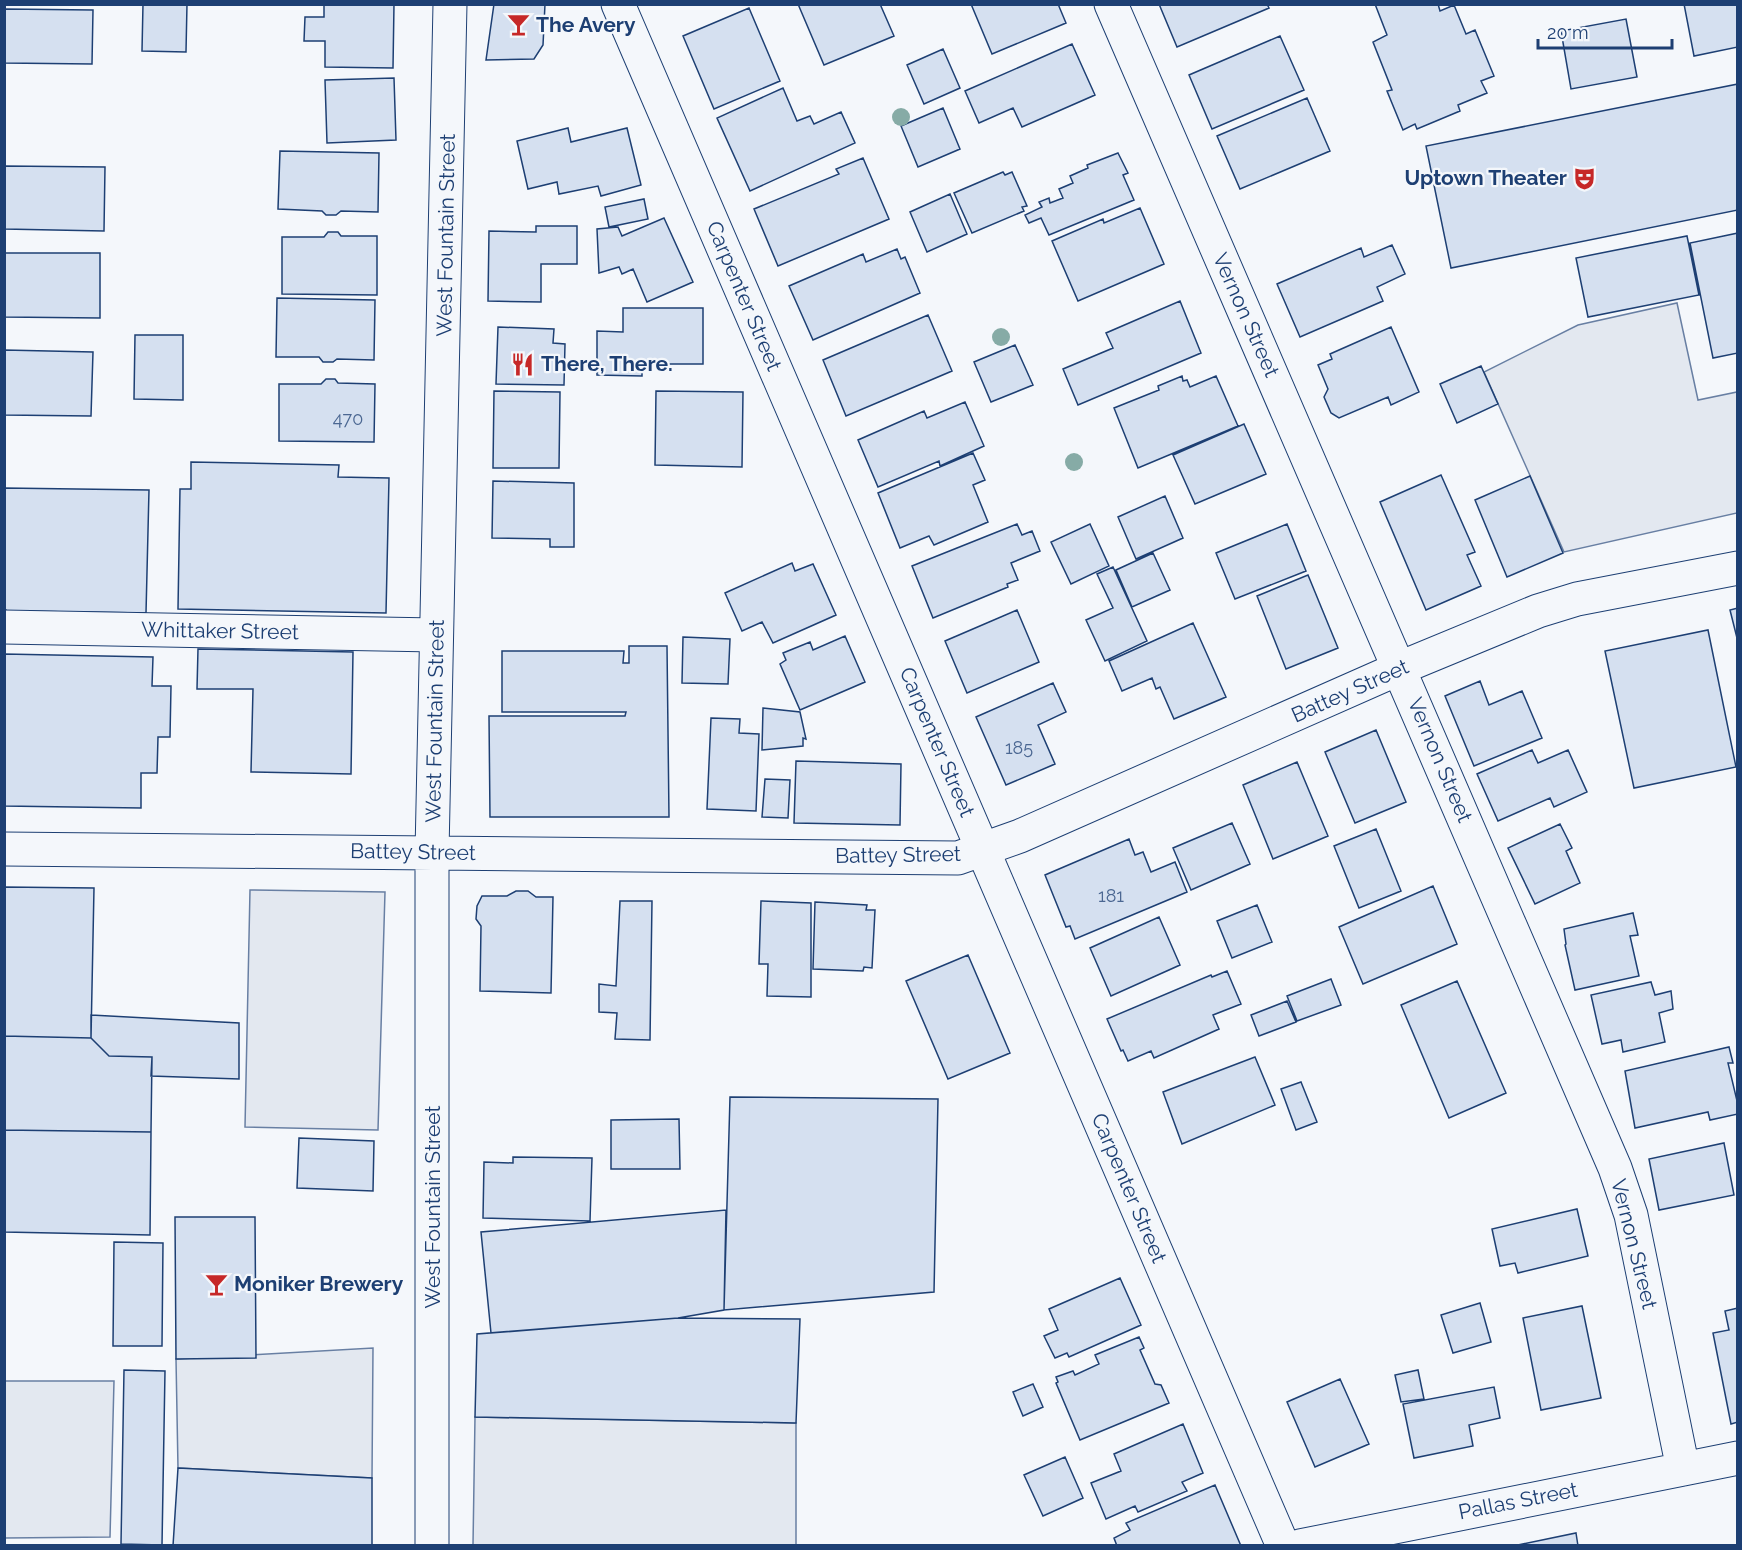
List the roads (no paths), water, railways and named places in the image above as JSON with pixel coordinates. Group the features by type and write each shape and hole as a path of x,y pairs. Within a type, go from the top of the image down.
{"street":[{"name":"West Fountain Street","path":"432,1545 432,852 450,4"},
{"name":"Carpenter Street","path":"618,4 1283,1545"},
{"name":"Vernon Street","path":"1111,4 1616,1168 1631,1215 1683,1469"},
{"name":"Battey Street","path":"4,849 958,858 984,850 1538,611 1577,599 1737,568"},
{"name":"Whittaker Street","path":"4,627 436,635"},
{"name":"Pallas Street","path":"1300,1545 1737,1458"}],"place":[{"name":"The Avery","path":"518,25"},
{"name":"Uptown Theater","path":"1585,178"},
{"name":"There, There.","path":"523,364"},
{"name":"Moniker Brewery","path":"216,1284"}]}
